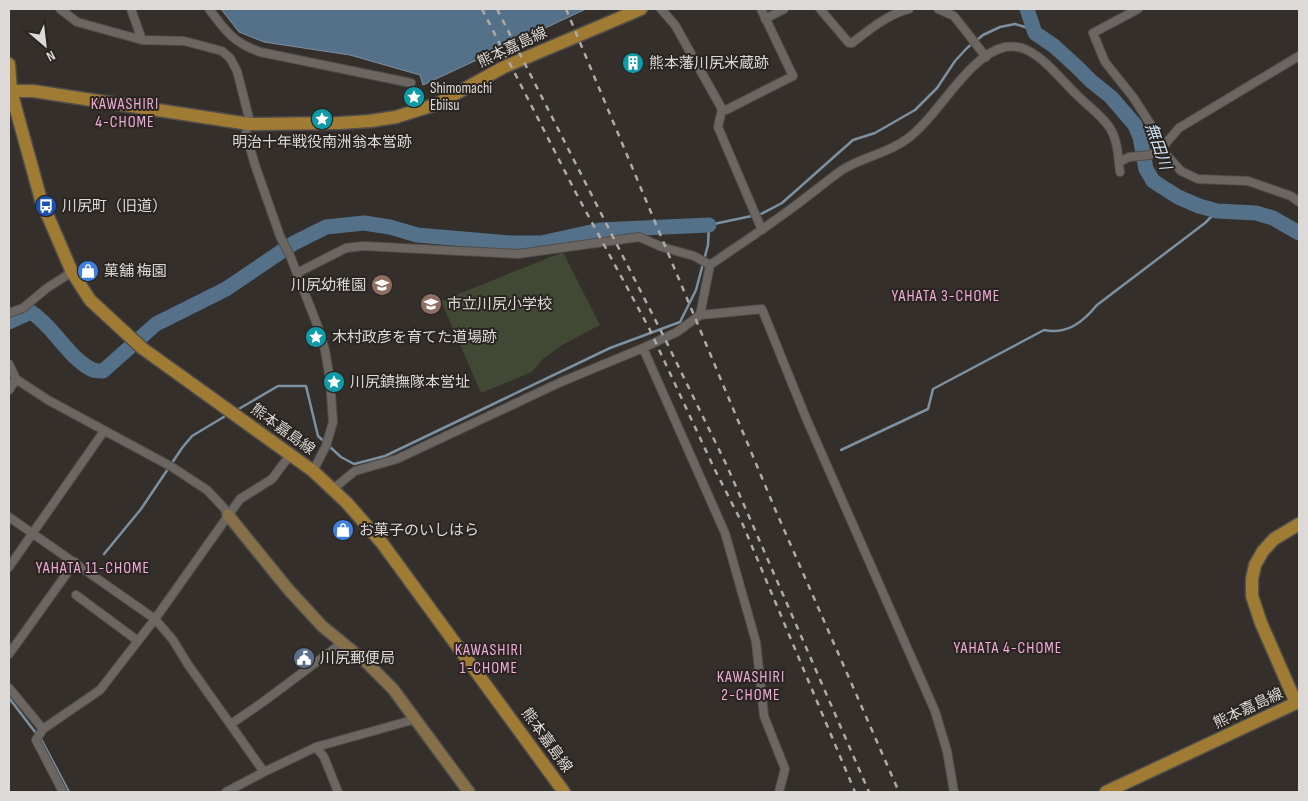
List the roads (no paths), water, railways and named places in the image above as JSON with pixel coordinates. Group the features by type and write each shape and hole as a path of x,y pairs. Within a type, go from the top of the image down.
{"main road":[{"name":"熊本嘉島線","path":"9,88 182,116 249,124 340,123 387,118 416,112 436,104 504,67 641,9"},
{"name":"熊本嘉島線","path":"9,64 9,88 42,200 72,272 90,300 142,348 313,471 362,518 564,792"},
{"name":"熊本嘉島線","path":"1106,792 1298,702 1261,623 1252,596 1252,579 1255,565 1263,551 1280,535 1299,524"}],"street":[{"path":"60,9 77,22 142,40 184,41 222,51 237,71 249,118 246,134 255,165 280,236 291,258 318,326 325,350 330,380 333,422 326,446 313,471"},
{"path":"131,9 142,40"},
{"path":"208,9 231,37 244,46 260,52 412,83"},
{"path":"661,9 675,26 722,108 718,128 761,227"},
{"path":"722,108 726,110 793,76 761,9"},
{"path":"765,19 784,9"},
{"path":"820,9 849,43 902,10 909,9"},
{"path":"938,9 954,16 986,57"},
{"path":"1138,9 1092,33 1105,62 1134,97 1151,125 1157,152 1181,171 1198,179 1248,181 1291,196 1299,202"},
{"path":"700,315 710,264 842,170 861,159 880,154 907,139 970,70 986,57 1004,48 1014,46 1024,48 1036,56 1109,127 1116,140 1121,161 1120,172"},
{"path":"1121,161 1129,157 1157,152 1179,128 1299,56"},
{"path":"297,273 346,248 363,246 518,254 639,237 694,256 710,264"},
{"path":"9,313 22,308 72,272"},
{"path":"333,489 355,471 397,459 561,382 643,348 677,332 700,315 762,309 806,418 935,711 947,751 954,792"},
{"path":"643,348 725,533 756,642 764,716 785,769 779,792"},
{"path":"9,364 16,379 48,400 172,468 207,490 224,508 288,589 322,626 367,663 393,689 469,792"},
{"path":"9,390 16,379"},
{"path":"9,567 104,431"},
{"path":"63,792 36,740 43,729 100,690 155,619 240,500 272,479 290,455"},
{"path":"9,517 155,619 173,640 187,663 264,772"},
{"path":"9,654 75,562"},
{"path":"76,595 138,641"},
{"path":"231,724 342,642"},
{"path":"9,688 43,729"},
{"path":"226,792 316,747 416,719"},
{"path":"316,747 324,757 338,792"}],"water":[{"path":"221,9 586,9 423,85 420,75 350,55 264,42 239,32"}],"waterway":[{"name":"無田川","path":"1027,9 1035,33 1054,46 1111,97 1135,125 1140,137 1146,169 1153,181 1178,197 1199,206 1217,211 1256,213 1273,218 1299,233"},
{"path":"237,410 278,386 306,386 318,436 341,457 354,464 385,456 610,348 680,322 696,290 708,245 709,225 761,214 782,203 853,140 875,133 915,110 937,88 955,61 983,35 1000,27 1015,24 1035,33"},
{"path":"841,450 928,409 933,389 1044,330 1060,331 1074,326 1097,305 1205,223 1217,211"},
{"path":"9,322 31,312 83,364 94,370 103,371 156,324 226,289 294,243 326,227 364,223 390,227 417,235 511,243 541,243 600,230 709,225"},
{"path":"104,554 141,509 192,436 227,415"},
{"path":"9,698 42,741 69,792"}],"railway":[{"path":"482,9 576,193 649,328 714,468 743,525 855,792"},
{"path":"497,9 666,341 727,466 869,792"},
{"path":"566,9 775,509 899,792"}],"place":[{"name":"熊本藩川尻米蔵跡","path":"633,63"},
{"name":"Shimomachi Ebiisu","path":"414,97"},
{"name":"明治十年戦役南洲翁本営跡","path":"322,119"},
{"name":"川尻町（旧道）","path":"46,206"},
{"name":"菓舗 梅園","path":"88,271"},
{"name":"川尻幼稚園","path":"382,285"},
{"name":"市立川尻小学校","path":"431,304"},
{"name":"木村政彦を育てた道場跡","path":"316,337"},
{"name":"川尻鎮撫隊本営址","path":"334,382"},
{"name":"お菓子のいしはら","path":"343,530"},
{"name":"川尻郵便局","path":"304,658"}],"district":[{"name":"KAWASHIRI 4-CHOME","path":"125,112"},
{"name":"YAHATA 3-CHOME","path":"946,295"},
{"name":"YAHATA 11-CHOME","path":"93,567"},
{"name":"YAHATA 4-CHOME","path":"1008,647"},
{"name":"KAWASHIRI 1-CHOME","path":"489,658"},
{"name":"KAWASHIRI 2-CHOME","path":"751,685"}]}
